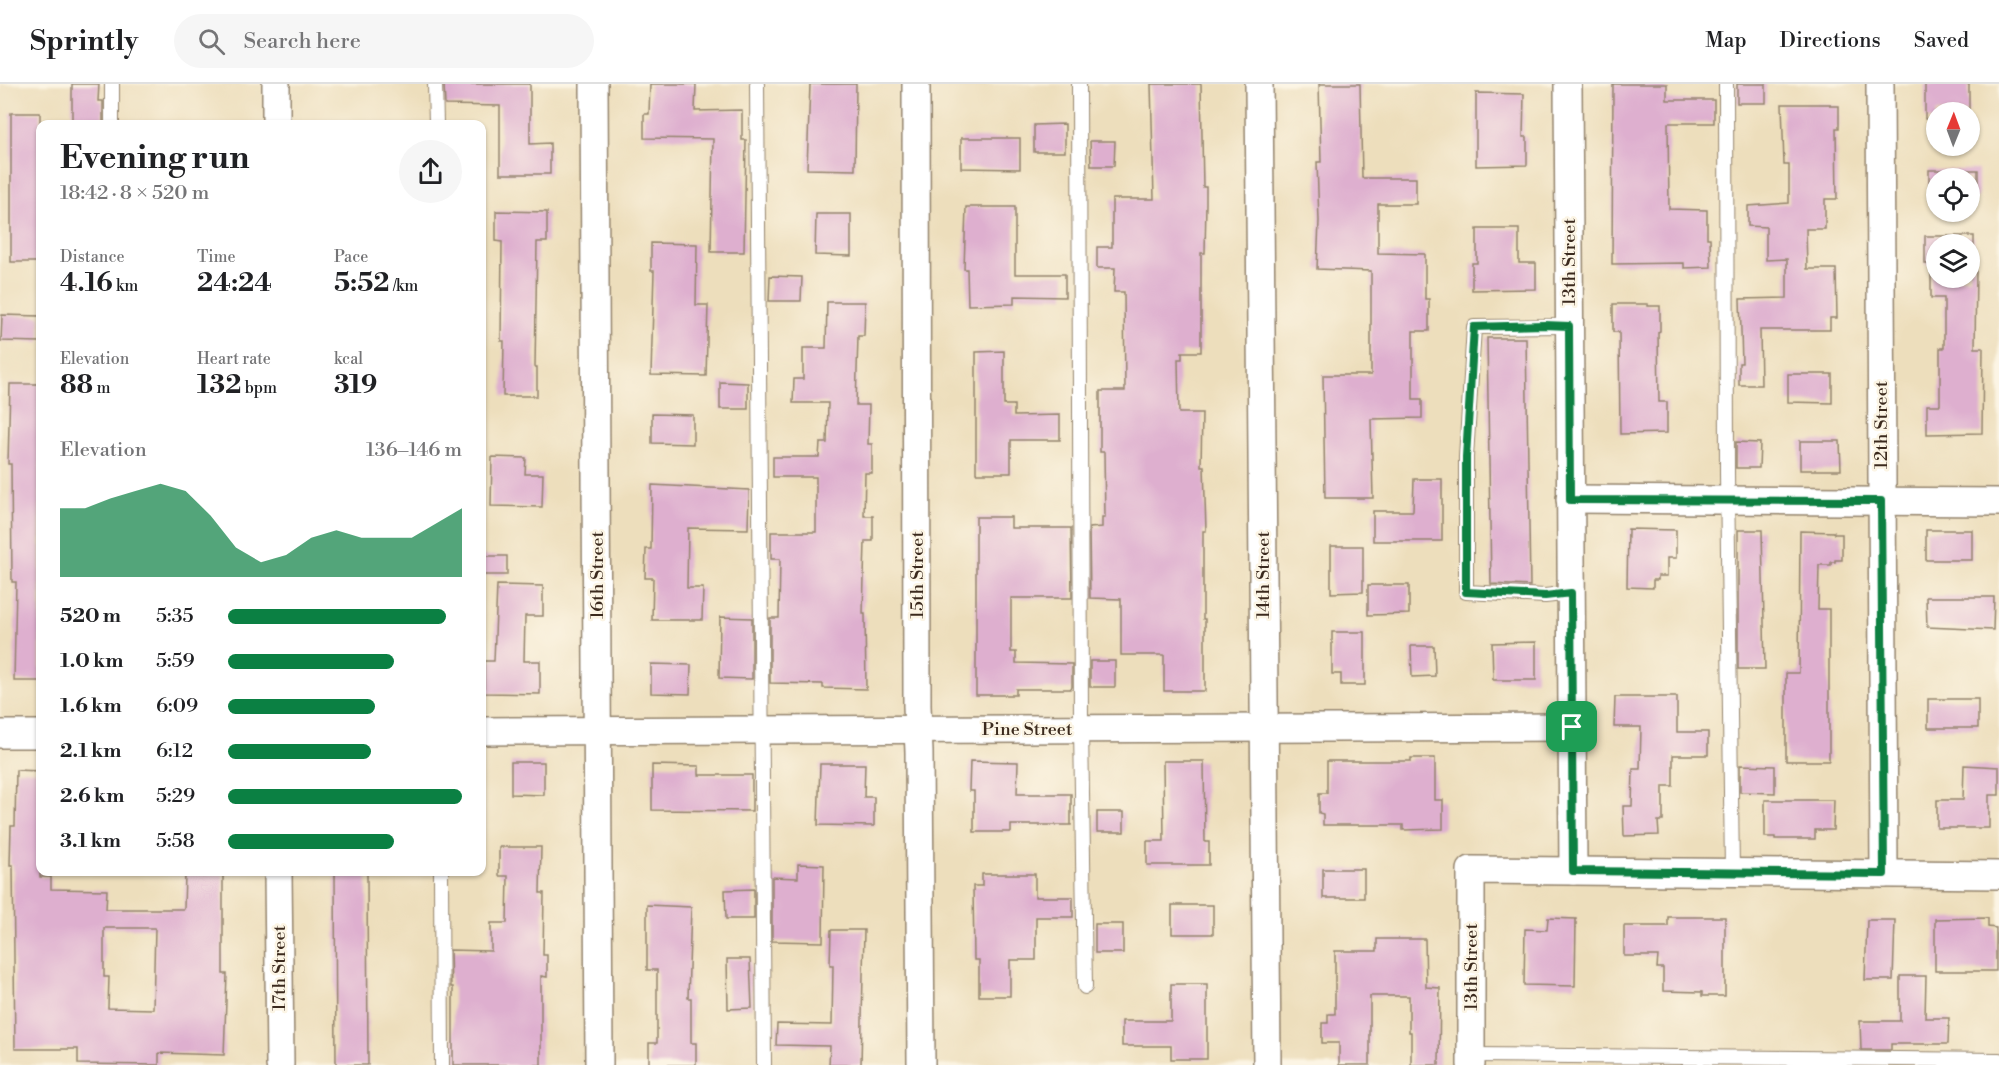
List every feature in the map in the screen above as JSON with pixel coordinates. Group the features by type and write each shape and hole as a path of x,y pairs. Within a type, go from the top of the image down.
{"street":[{"path":"276,84 276,120"},
{"name":"16th Street","path":"594,84 599,1065"},
{"name":"15th Street","path":"916,84 921,1065"},
{"name":"14th Street","path":"1259,84 1267,1065"},
{"name":"13th Street","path":"1471,1060 1471,870 1573,871 1568,84"},
{"name":"12th Street","path":"1880,84 1884,874"},
{"path":"1570,500 1999,502"},
{"name":"Pine Street","path":"486,730 1572,727"},
{"path":"0,734 36,734"},
{"path":"1573,871 1999,875"},
{"name":"17th Street","path":"278,876 280,1065"}],"lane":[{"path":"112,84 112,120"},
{"path":"435,84 436,120"},
{"path":"757,84 764,1065"},
{"path":"1079,84 1081,729 1085,987"},
{"path":"1726,84 1732,872"},
{"path":"1569,326 1474,327 1466,457 1466,592 1545,596 1571,593"},
{"path":"441,876 442,1065"},
{"path":"1471,1060 1999,1060"}],"building":[{"path":"72,84 99,84 98,101 103,101 103,120 72,120"},
{"path":"444,84 530,84 530,144 550,143 550,174 500,174 500,106 445,105"},
{"path":"650,84 696,84 695,111 742,110 742,140 746,140 744,252 711,252 713,139 644,138 644,114 649,114"},
{"path":"810,84 856,84 855,170 807,169"},
{"path":"1151,84 1201,84 1203,187 1206,187 1206,203 1205,253 1201,253 1201,352 1182,352 1182,359 1178,359 1179,413 1202,413 1201,466 1204,466 1206,531 1203,531 1205,691 1164,691 1164,655 1121,655 1121,599 1090,598 1089,528 1102,527 1102,517 1105,517 1104,452 1100,452 1100,391 1125,391 1124,292 1114,292 1115,268 1097,268 1097,247 1112,247 1112,199 1154,199"},
{"path":"1319,84 1360,84 1362,178 1416,178 1416,204 1378,204 1378,253 1425,254 1425,299 1429,299 1429,331 1413,331 1413,399 1422,399 1422,418 1371,419 1373,498 1325,498 1323,375 1371,375 1371,271 1317,269 1319,221 1317,162 1321,162"},
{"path":"1613,84 1667,84 1667,100 1714,100 1714,123 1668,123 1669,209 1707,210 1707,238 1710,238 1711,267 1684,268 1684,263 1612,264"},
{"path":"1737,84 1766,84 1766,103 1737,103"},
{"path":"1925,84 1969,84 1969,102 1926,102 1925,119"},
{"path":"1476,93 1524,94 1523,137 1527,137 1527,165 1476,166"},
{"path":"1782,104 1839,106 1839,128 1836,128 1837,199 1825,199 1825,229 1806,229 1807,269 1836,269 1837,318 1830,318 1830,330 1760,330 1761,385 1739,385 1739,363 1742,363 1740,299 1787,298 1787,259 1766,260 1766,227 1748,226 1748,206 1789,203 1789,165 1784,165"},
{"path":"11,113 40,113 40,120 36,120 36,262 11,262"},
{"path":"1065,124 1065,152 1034,152 1034,125"},
{"path":"961,138 1020,138 1020,169 961,168"},
{"path":"1090,141 1115,141 1114,166 1091,166"},
{"path":"966,207 1015,207 1015,274 1065,274 1065,297 1014,296 1014,304 968,305 967,269 964,269"},
{"path":"496,211 547,212 547,242 537,242 535,367 537,367 537,396 503,396 502,242 496,241"},
{"path":"816,214 851,214 851,256 815,255"},
{"path":"1477,229 1519,229 1519,263 1536,263 1536,289 1472,290 1472,263 1477,263"},
{"path":"1925,236 1926,236 1925,264"},
{"path":"651,243 697,244 696,305 708,305 706,376 651,375 654,271 651,271"},
{"path":"770,276 802,277 801,301 769,301"},
{"path":"1931,288 1976,288 1975,348 1983,348 1982,433 1927,434 1927,405 1940,405 1940,348 1944,348 1944,298 1931,298"},
{"path":"827,302 865,302 864,336 858,336 856,405 869,405 868,444 872,444 872,473 865,473 864,516 873,516 873,541 865,541 863,614 865,614 866,689 823,688 823,684 770,683 770,618 779,618 780,559 771,559 771,532 816,532 816,477 773,477 773,457 819,457 820,443 827,443 828,403 793,403 794,379 803,379 803,348 826,348"},
{"path":"1613,304 1660,306 1659,402 1667,402 1667,433 1620,434 1619,332 1613,332"},
{"path":"2,315 36,316 36,342 1,341"},
{"path":"1487,338 1526,338 1530,586 1491,584"},
{"path":"1004,351 1004,405 1014,405 1014,416 1060,415 1060,440 1011,440 1011,473 976,473 976,352"},
{"path":"1788,374 1832,374 1832,403 1788,402"},
{"path":"720,382 748,383 748,409 720,409"},
{"path":"10,384 36,384 36,681 14,681 16,582 12,582 11,464 8,464"},
{"path":"652,414 693,415 693,444 652,443"},
{"path":"1800,441 1840,441 1841,470 1800,470"},
{"path":"1736,442 1760,443 1759,468 1736,468"},
{"path":"492,457 526,458 525,474 543,474 542,507 491,506"},
{"path":"1414,479 1442,479 1442,541 1373,541 1373,511 1413,511"},
{"path":"652,485 749,490 748,529 688,528 687,588 703,588 702,620 652,620 653,578 645,578 646,549 651,549"},
{"path":"976,517 1011,517 1011,528 1071,528 1072,598 1011,598 1011,652 1016,652 1016,663 1072,664 1072,687 1070,689 1016,689 1016,695 976,695"},
{"path":"1628,529 1676,530 1676,558 1667,558 1667,576 1658,576 1658,580 1653,580 1653,588 1627,587"},
{"path":"1738,530 1762,530 1765,669 1738,669"},
{"path":"1926,530 1972,530 1972,560 1926,560"},
{"path":"1800,531 1842,534 1842,560 1835,560 1831,562 1831,565 1819,565 1818,609 1829,609 1829,761 1786,761 1786,673 1799,673"},
{"path":"1331,546 1363,546 1363,592 1331,593"},
{"path":"486,556 507,556 507,575 486,575"},
{"path":"497,585 543,586 543,616 525,616 524,661 540,661 540,694 486,693 486,661 494,661"},
{"path":"1368,585 1409,585 1409,614 1368,615"},
{"path":"1926,597 1994,597 1993,630 1927,627"},
{"path":"720,617 752,618 752,679 719,678"},
{"path":"1332,632 1365,632 1365,685 1341,685 1341,674 1332,674"},
{"path":"1536,642 1536,680 1493,680 1492,643"},
{"path":"1411,646 1434,646 1435,676 1412,677"},
{"path":"1090,661 1115,661 1115,687 1090,687"},
{"path":"651,664 691,665 690,694 651,693"},
{"path":"1615,697 1677,697 1677,732 1708,732 1708,755 1673,755 1673,786 1663,786 1663,821 1658,821 1659,835 1624,836 1623,806 1632,806 1633,769 1640,769 1641,727 1614,727"},
{"path":"1928,699 1978,699 1978,728 1928,728"},
{"path":"1411,758 1435,758 1435,800 1443,800 1443,829 1403,830 1403,825 1323,825 1323,814 1319,813 1319,793 1327,793 1327,761 1411,761"},
{"path":"970,761 1018,762 1017,794 1071,794 1071,825 1011,825 1011,832 974,832 974,791 969,791"},
{"path":"1163,761 1204,761 1205,842 1209,842 1209,865 1147,865 1147,841 1164,841"},
{"path":"511,762 544,762 544,795 511,794"},
{"path":"820,764 865,764 864,797 874,797 874,826 818,825"},
{"path":"652,765 699,766 699,775 752,775 752,811 652,810"},
{"path":"1740,765 1775,766 1775,793 1740,792"},
{"path":"1964,765 1999,767 1999,795 1989,795 1989,828 1937,828 1937,800 1963,800"},
{"path":"16,770 36,771 36,876 51,877 51,889 107,890 106,909 184,909 185,876 223,876 223,974 227,974 224,1055 159,1053 159,1065 78,1064 78,1049 15,1049 11,826 15,826","holes":["104,928 155,928 153,1009 108,1008 109,977 104,977"]},
{"path":"1765,800 1834,800 1833,830 1815,830 1815,839 1765,837"},
{"path":"1097,812 1124,812 1124,832 1097,832"},
{"path":"499,847 541,847 540,893 544,893 543,955 547,955 547,977 541,976 541,1065 453,1065 453,987 451,987 450,950 491,951 491,923 507,923 508,876 499,876"},
{"path":"798,864 824,865 823,942 772,941 772,877 798,878"},
{"path":"1323,869 1364,869 1364,898 1323,898"},
{"path":"982,874 1035,874 1035,897 1073,897 1073,917 1036,917 1036,960 1010,960 1010,996 979,996 979,960 974,960 973,886 982,886"},
{"path":"335,876 367,876 368,1065 336,1065"},
{"path":"754,889 754,919 726,919 725,890"},
{"path":"647,905 691,907 688,998 691,998 691,1043 696,1043 696,1065 649,1065 649,1043 657,1043 657,970 647,970"},
{"path":"1172,905 1213,905 1213,934 1172,934"},
{"path":"1668,917 1725,917 1725,996 1702,996 1702,992 1663,991 1663,968 1657,968 1658,956 1624,956 1624,926 1668,926"},
{"path":"1548,918 1576,919 1575,986 1524,985 1525,929 1547,930"},
{"path":"1988,918 1988,927 1996,928 1996,971 1935,971 1935,919"},
{"path":"1867,920 1895,920 1893,980 1865,980"},
{"path":"1095,924 1123,924 1123,953 1095,953"},
{"path":"831,930 864,930 861,1065 829,1065 830,1046 776,1045 777,1024 832,1025"},
{"path":"1377,939 1425,939 1426,987 1440,988 1439,1065 1411,1065 1409,996 1370,996 1370,1065 1339,1065 1339,1043 1322,1043 1322,1023 1328,1023 1328,1014 1335,1014 1335,951 1377,951"},
{"path":"727,959 750,959 752,1008 728,1009"},
{"path":"1900,976 1926,976 1925,1018 1949,1018 1948,1044 1891,1044 1891,1050 1861,1050 1860,1021 1900,1021"},
{"path":"1171,984 1207,984 1207,1059 1171,1059 1171,1046 1122,1046 1122,1021 1171,1021"}],"route":[{"path":"1569,326 1570,500 1881,501 1884,874 1573,871 1572,727 1571,593 1545,596 1466,592 1466,457 1474,327 1569,326"}]}
